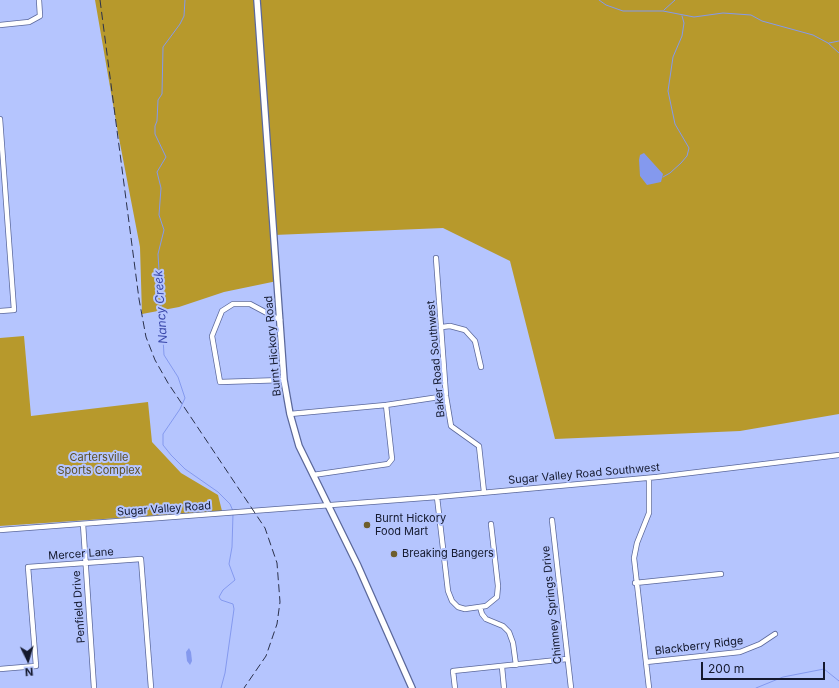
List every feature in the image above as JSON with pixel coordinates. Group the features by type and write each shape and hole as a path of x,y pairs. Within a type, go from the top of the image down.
{"main road":[{"name":"Burnt Hickory Road","path":"257,0 284,380 290,414 299,446 330,506 412,688"}],"street":[{"path":"0,25 29,22 40,16 39,0"},
{"path":"0,119 14,310 0,312"},
{"path":"0,205 6,205"},
{"name":"Baker Road Southwest","path":"436,258 446,396 451,426 480,446 484,492"},
{"path":"280,320 250,304 233,304 222,311 212,336 220,382 284,380"},
{"path":"442,327 450,326 465,330 475,341 480,367"},
{"path":"290,414 386,405 446,396"},
{"path":"313,475 384,466 392,459 386,405"},
{"name":"Sugar Valley Road Southwest","path":"330,506 649,478 839,455"},
{"path":"649,478 648,513 634,550 635,583 649,688"},
{"path":"437,497 451,598 458,607 465,609 491,604 498,592 491,524"},
{"name":"Sugar Valley Road","path":"0,530 330,506"},
{"name":"Chimney Springs Drive","path":"552,520 570,688"},
{"name":"Penfield Drive","path":"83,524 94,688"},
{"name":"Mercer Lane","path":"0,669 36,666 28,567 141,559 151,688"},
{"path":"635,583 721,574"},
{"path":"480,607 486,620 503,626 509,632 512,638 516,665"},
{"name":"Blackberry Ridge","path":"646,662 740,652 760,644 775,634"},
{"path":"454,688 453,671 502,667 567,658"},
{"path":"502,667 504,688"}],"green space":[{"path":"95,0 839,0 839,414 740,431 555,439 510,261 443,228 274,235 277,281 224,292 179,307 142,314 140,247 118,133"},
{"name":"Cartersville Sports Complex","path":"24,336 31,416 148,402 152,442 181,473 218,495 222,511 0,526 0,338"}],"water":[{"path":"644,153 663,174 661,182 647,185 640,176 639,160 640,155"},
{"path":"189,648 192,661 190,665 187,661 186,652"}],"waterway":[{"name":"Nancy Creek","path":"185,0 184,16 163,47 162,94 158,100 157,121 155,126 155,134 166,157 157,172 161,188 159,215 164,230 158,254 164,355 178,377 185,398 180,409 163,434 163,445 185,469 218,492 230,504 233,511"},
{"path":"599,0 606,5 623,11 663,11 694,17 723,13 751,15 762,21 813,35 828,43 839,53"},
{"path":"664,10 675,0"},
{"path":"663,177 681,163 687,156 689,148 675,124 668,91 673,57 682,36 684,23 682,16"},
{"path":"829,43 839,41"},
{"name":"Nancy Creek","path":"221,688 225,673 234,609 233,604 221,600 219,597 223,590 235,580 229,564 232,547 233,514"},
{"path":"756,688 783,677 824,669 839,681"}],"railway":[{"path":"100,0 139,299 146,337 155,360 168,383 265,528 277,563 280,602 277,624 266,656 244,688"}],"place":[{"name":"Burnt Hickory Food Mart","path":"367,525"},
{"name":"Breaking Bangers","path":"394,554"}]}
